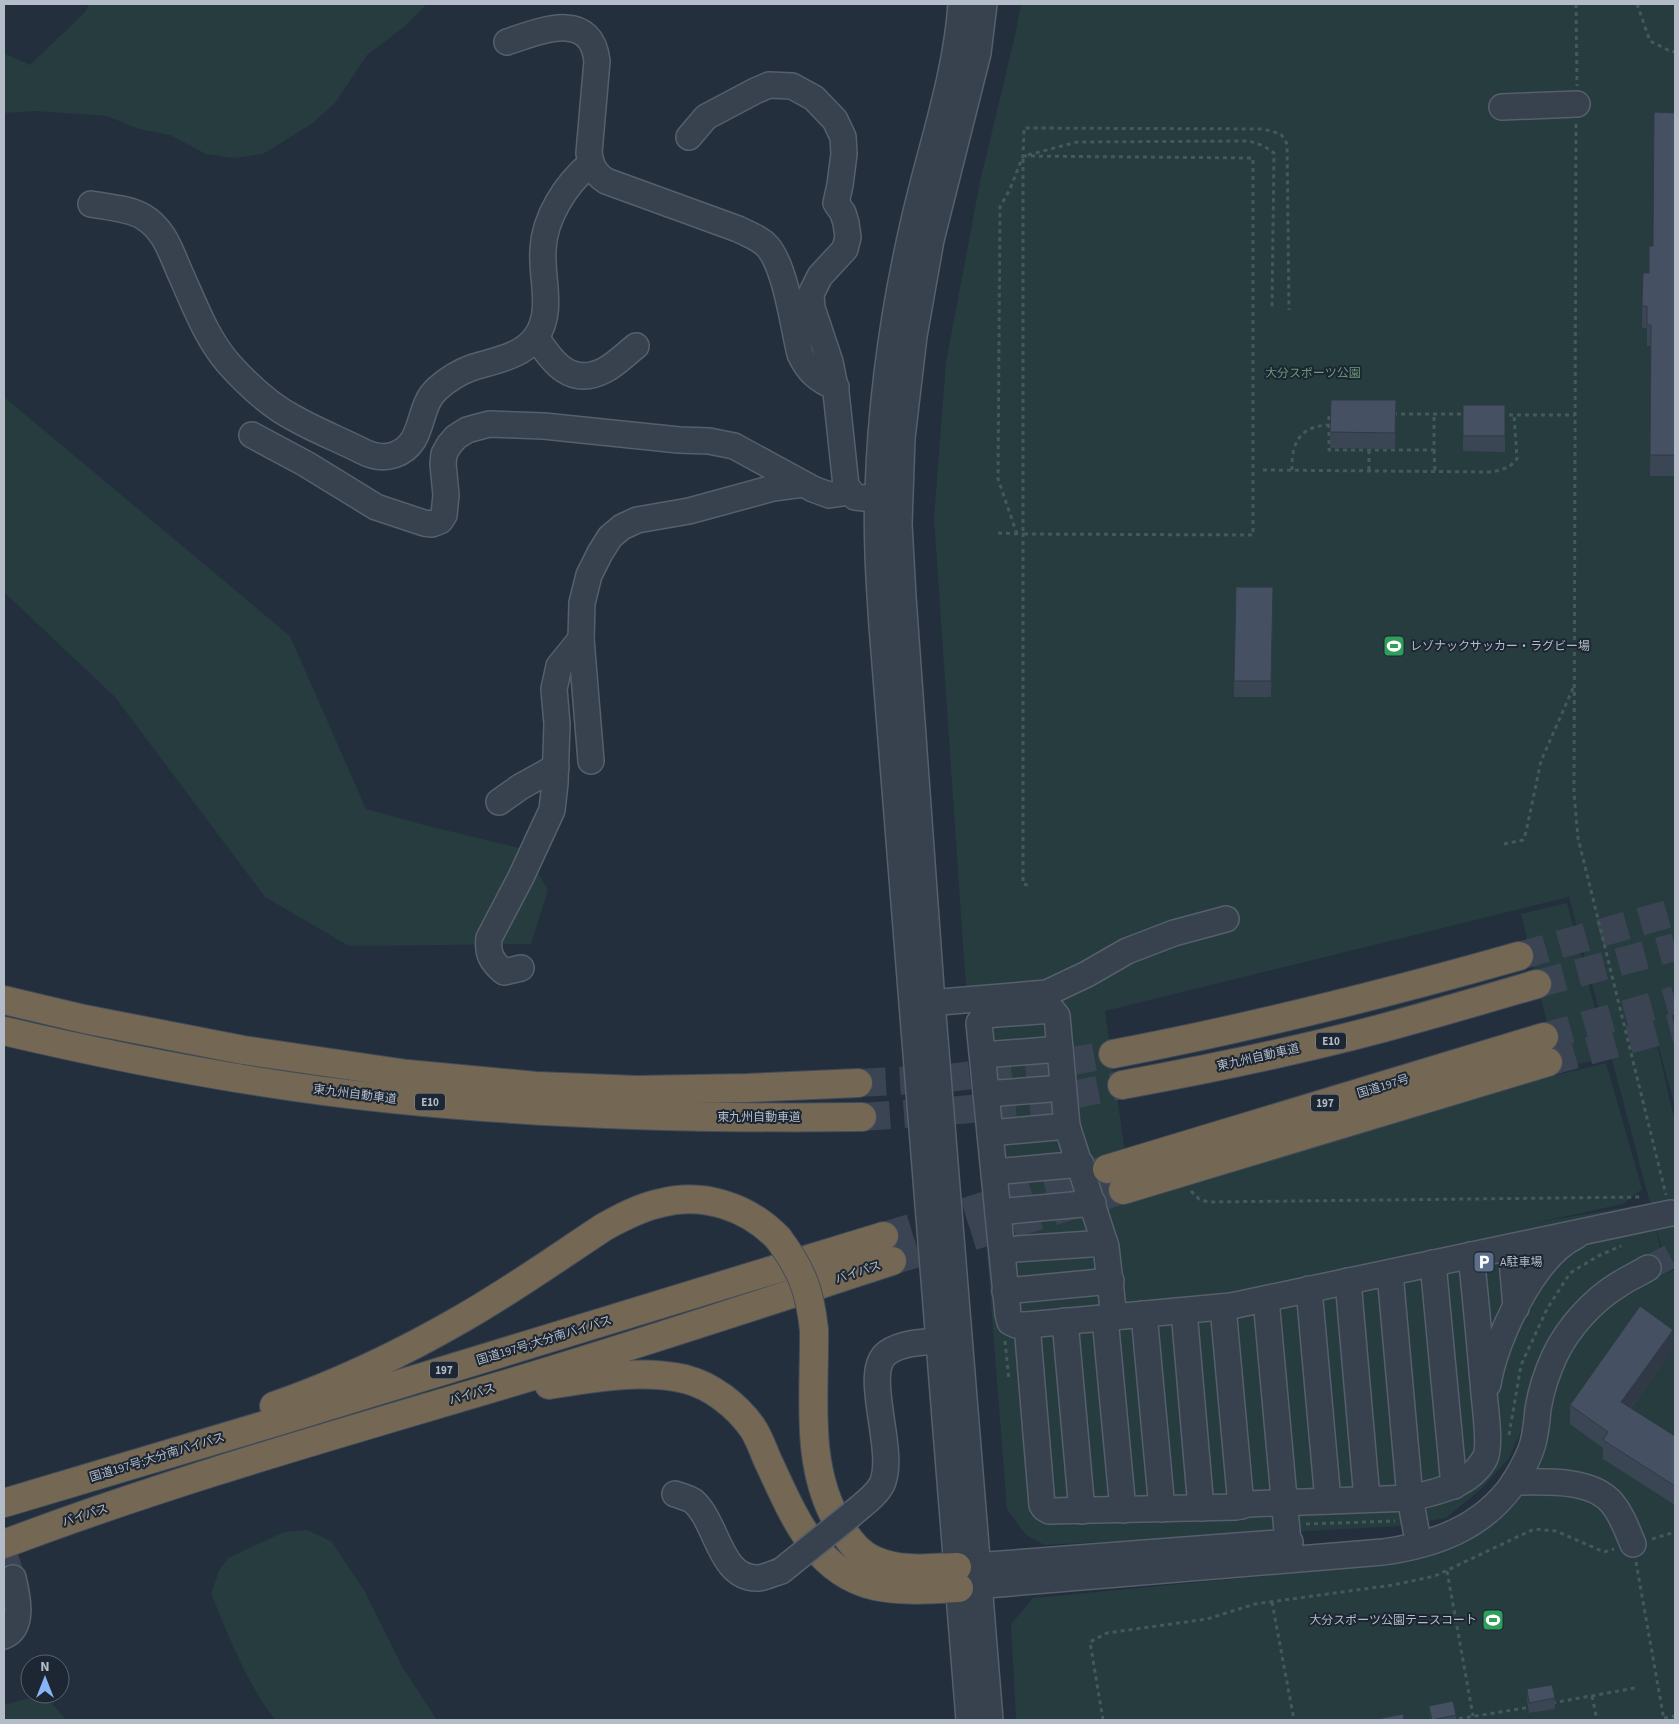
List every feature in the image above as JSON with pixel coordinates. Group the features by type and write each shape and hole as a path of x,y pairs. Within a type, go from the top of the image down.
{"highway":[{"path":"1113,1054 1208,1036 1277,1020 1405,988 1519,956"},
{"name":"東九州自動車道","path":"1122,1085 1192,1072 1390,1026 1537,984"},
{"name":"E10","path":"4,1000 84,1019 243,1050 407,1074 536,1086 637,1090 858,1083"},
{"name":"東九州自動車道","path":"4,1031 76,1048 234,1078 393,1099 568,1113 752,1118 862,1116"},
{"name":"国道197号","path":"1103,1174 1546,1049"},
{"path":"4,1492 170,1442 278,1404 366,1367 407,1348 457,1321 604,1227 648,1206 679,1200 697,1200 727,1205 753,1217 778,1238 798,1266 808,1291 814,1330 815,1452 822,1490 836,1521 854,1546 874,1560 898,1567 968,1576"},
{"name":"国道197号;大分南バイパス","path":"4,1503 884,1236"},
{"name":"バイパス","path":"4,1544 51,1526 359,1427 574,1363 892,1261"},
{"path":"225,1470 293,1454 437,1411 541,1386 610,1376 654,1375 686,1380 714,1390 731,1404 753,1428 798,1524 818,1551 829,1562 849,1575 875,1586 906,1590 968,1576"}],"street":[{"path":"888,501 880,443 894,323 913,225 951,72 961,4"},
{"path":"984,4 978,53 931,240 920,302 904,419 888,501 877,535 881,617 922,1003 968,1576 990,1720"},
{"path":"507,42 543,30 559,27 578,30 586,34 596,48 598,61 589,154 590,164 599,177 738,229 767,246 776,259 781,272 800,354 806,366 815,376 825,383 836,387"},
{"path":"689,137 706,117 769,85 792,86 814,98 835,120 843,137 844,154 836,203 843,213 848,236 845,249 820,276 811,294 812,308 822,334 836,387 846,486 855,497 888,501"},
{"path":"1502,108 1576,104"},
{"path":"91,204 129,211 142,216 154,225 167,240 212,342 228,363 250,386 270,403 294,418 368,455 386,458 400,453 411,444 434,392 448,379 470,368 511,355 528,345 536,337 546,302 543,250 549,221 572,181 590,164"},
{"path":"536,337 559,367 571,374 587,375 604,370 636,346"},
{"path":"252,435 306,464 376,507 432,524 440,521 444,515 446,495 443,464 444,454 449,445 456,437 467,430 489,424 544,426 679,440 709,441 734,446 803,484 829,495 850,492"},
{"path":"592,760 581,638 582,603 589,575 610,537 622,527 637,520 690,510 773,488 803,484"},
{"path":"521,968 504,972 491,959 488,948 489,938 521,877 552,810 557,724 554,689 559,666 581,638"},
{"path":"500,802 520,787 556,767"},
{"path":"1226,919 1174,933 1127,951 1086,974 1048,1002 984,1015 979,1023 1010,1322 1016,1325 1027,1325 1223,1307 1585,1231"},
{"path":"922,1003 1048,1002"},
{"path":"1048,1002 1057,1016 1067,1126 1103,1174"},
{"path":"983,1055 1060,1049"},
{"path":"986,1094 1063,1088"},
{"path":"990,1133 1067,1126"},
{"path":"994,1172 1103,1174"},
{"path":"1103,1174 1093,1203 1105,1243 1111,1281 1110,1318 1123,1510"},
{"path":"1485,1407 1489,1380 1497,1352 1516,1308 1536,1274 1558,1246 1585,1231 1668,1199"},
{"path":"998,1212 1093,1203"},
{"path":"1002,1250 1105,1243"},
{"path":"1511,1247 1516,1308"},
{"path":"1027,1325 1042,1505 1044,1508 1054,1512 1201,1508 1236,1507 1248,1504 1284,1502 1410,1498 1437,1493 1454,1486 1473,1473 1485,1459 1488,1445 1472,1255"},
{"path":"1433,1263 1454,1486"},
{"path":"968,1576 1383,1552 1420,1546 1450,1536 1477,1520 1500,1500 1514,1482 1533,1444 1538,1408 1548,1370 1575,1325 1600,1299 1617,1285 1648,1268"},
{"path":"1390,1272 1410,1498 1416,1530"},
{"path":"1006,1290 1111,1281"},
{"path":"1348,1281 1367,1499"},
{"path":"1309,1290 1328,1501"},
{"path":"1266,1299 1288,1542"},
{"path":"1223,1307 1241,1506"},
{"path":"1184,1311 1201,1508"},
{"path":"1144,1314 1162,1509"},
{"path":"1065,1321 1082,1511"},
{"path":"675,1494 692,1501 705,1516 727,1561 736,1571 752,1578 761,1578 781,1571 852,1514 877,1492 881,1486 886,1471 886,1444 877,1379 879,1364 888,1352 903,1346 949,1341"},
{"path":"968,1576 1288,1542 1387,1535 1437,1525 1470,1509 1496,1488 1515,1462 1538,1408"},
{"path":"1514,1482 1558,1482 1590,1488 1612,1502 1637,1543"},
{"path":"968,1576 969,1720"},
{"path":"4,1636 17,1624 18,1610 13,1578"}],"path":[{"path":"1576,4 1574,793 1578,838 1668,1199"},
{"path":"1637,4 1650,41 1675,52"},
{"path":"1028,885 1023,884 1024,128 1263,129 1281,134 1287,144 1289,310"},
{"path":"1023,156 1077,142 1249,141 1264,146 1274,153 1272,309"},
{"path":"1017,534 998,480 1000,207 1010,189 1023,156"},
{"path":"998,533 1253,535 1254,158 1023,156"},
{"path":"1339,414 1329,414 1329,450 1434,450"},
{"path":"1388,414 1470,414"},
{"path":"1434,414 1435,472"},
{"path":"1497,414 1575,415"},
{"path":"1263,470 1493,472 1509,467 1517,458 1514,415"},
{"path":"1292,470 1292,456 1297,439 1317,425 1329,425"},
{"path":"1369,450 1369,471"},
{"path":"1504,844 1522,840 1526,832 1541,761 1574,685"},
{"path":"1191,1191 1199,1199 1208,1202 1653,1196"},
{"path":"1103,1720 1090,1642 1107,1633 1207,1619 1255,1604 1393,1585 1435,1576 1534,1529 1556,1531 1604,1552 1675,1532"},
{"path":"1637,1543 1636,1560 1664,1719 1675,1716"},
{"path":"1447,1570 1473,1716"},
{"path":"1272,1602 1294,1720"},
{"path":"1546,1704 1635,1688"},
{"path":"1592,1696 1597,1720"},
{"path":"1451,1720 1537,1706"}],"green space":[{"path":"89,4 427,4 404,27 367,55 335,103 313,123 263,154 233,158 206,154 170,135 139,129 107,116 35,111 4,113 4,53 30,65 86,11"},
{"name":"大分スポーツ公園","path":"1021,4 1675,4 1675,1107 1653,1026 1675,1123 1675,1267 1668,1269 1654,1220 1662,1255 1611,1282 1529,1414 1509,1458 1481,1489 1446,1518 1402,1526 1044,1545 1026,1535 1007,1509 964,959 934,518 946,362 980,182","holes":["1569,897 1650,1203 1535,1223 1623,1204 1642,1189 1606,1063 1485,1092 1131,1196 1105,1011"]},
{"path":"4,397 290,636 366,809 523,849 548,890 531,944 349,946 265,897 115,697 4,592"},
{"path":"1567,903 1608,1057 1558,1069 1521,914"},
{"path":"1675,1270 1675,1720 1016,1720 1011,1624 1033,1598 1410,1562 1459,1545 1515,1503 1536,1467 1563,1366 1597,1313 1668,1272"},
{"path":"307,1530 331,1541 364,1590 403,1668 437,1720 275,1720 247,1675 211,1593 219,1571 228,1558 284,1532"},
{"path":"20,1701 20,1704 52,1704 66,1720 4,1720 4,1705"}],"building":[{"path":"1654,112 1675,113 1675,455 1650,455 1651,325 1647,325 1647,306 1642,306 1643,273 1649,273 1649,246 1653,246"},
{"path":"1331,400 1396,400 1395,433 1330,432"},
{"path":"1463,405 1505,405 1505,436 1463,436"},
{"path":"1236,587 1273,587 1271,681 1234,681"},
{"path":"1640,1306 1673,1330 1621,1402 1675,1436 1675,1486 1603,1440 1608,1432 1570,1405"},
{"path":"1552,1685 1555,1698 1529,1703 1527,1689"},
{"path":"1453,1701 1456,1715 1432,1720 1429,1706"},
{"path":"1403,1714 1404,1720 1377,1720 1377,1719"}],"tunnel":[{"path":"1519,956 1675,912"},
{"path":"1537,984 1675,947"},
{"path":"1544,1037 1675,1000"},
{"path":"1548,1062 1675,1027"},
{"path":"858,1083 948,1078 1031,1068 1113,1054"},
{"path":"862,1117 1037,1102 1122,1085"},
{"path":"884,1236 1107,1169"},
{"path":"892,1261 1123,1190"},
{"path":"1648,1268 1675,1254"},
{"path":"4,1552 13,1578"}],"place":[{"name":"レゾナックサッカー・ラグビー場","path":"1394,646"},
{"name":"A駐車場","path":"1484,1262"},
{"name":"大分スポーツ公園テニスコート","path":"1493,1620"}]}
